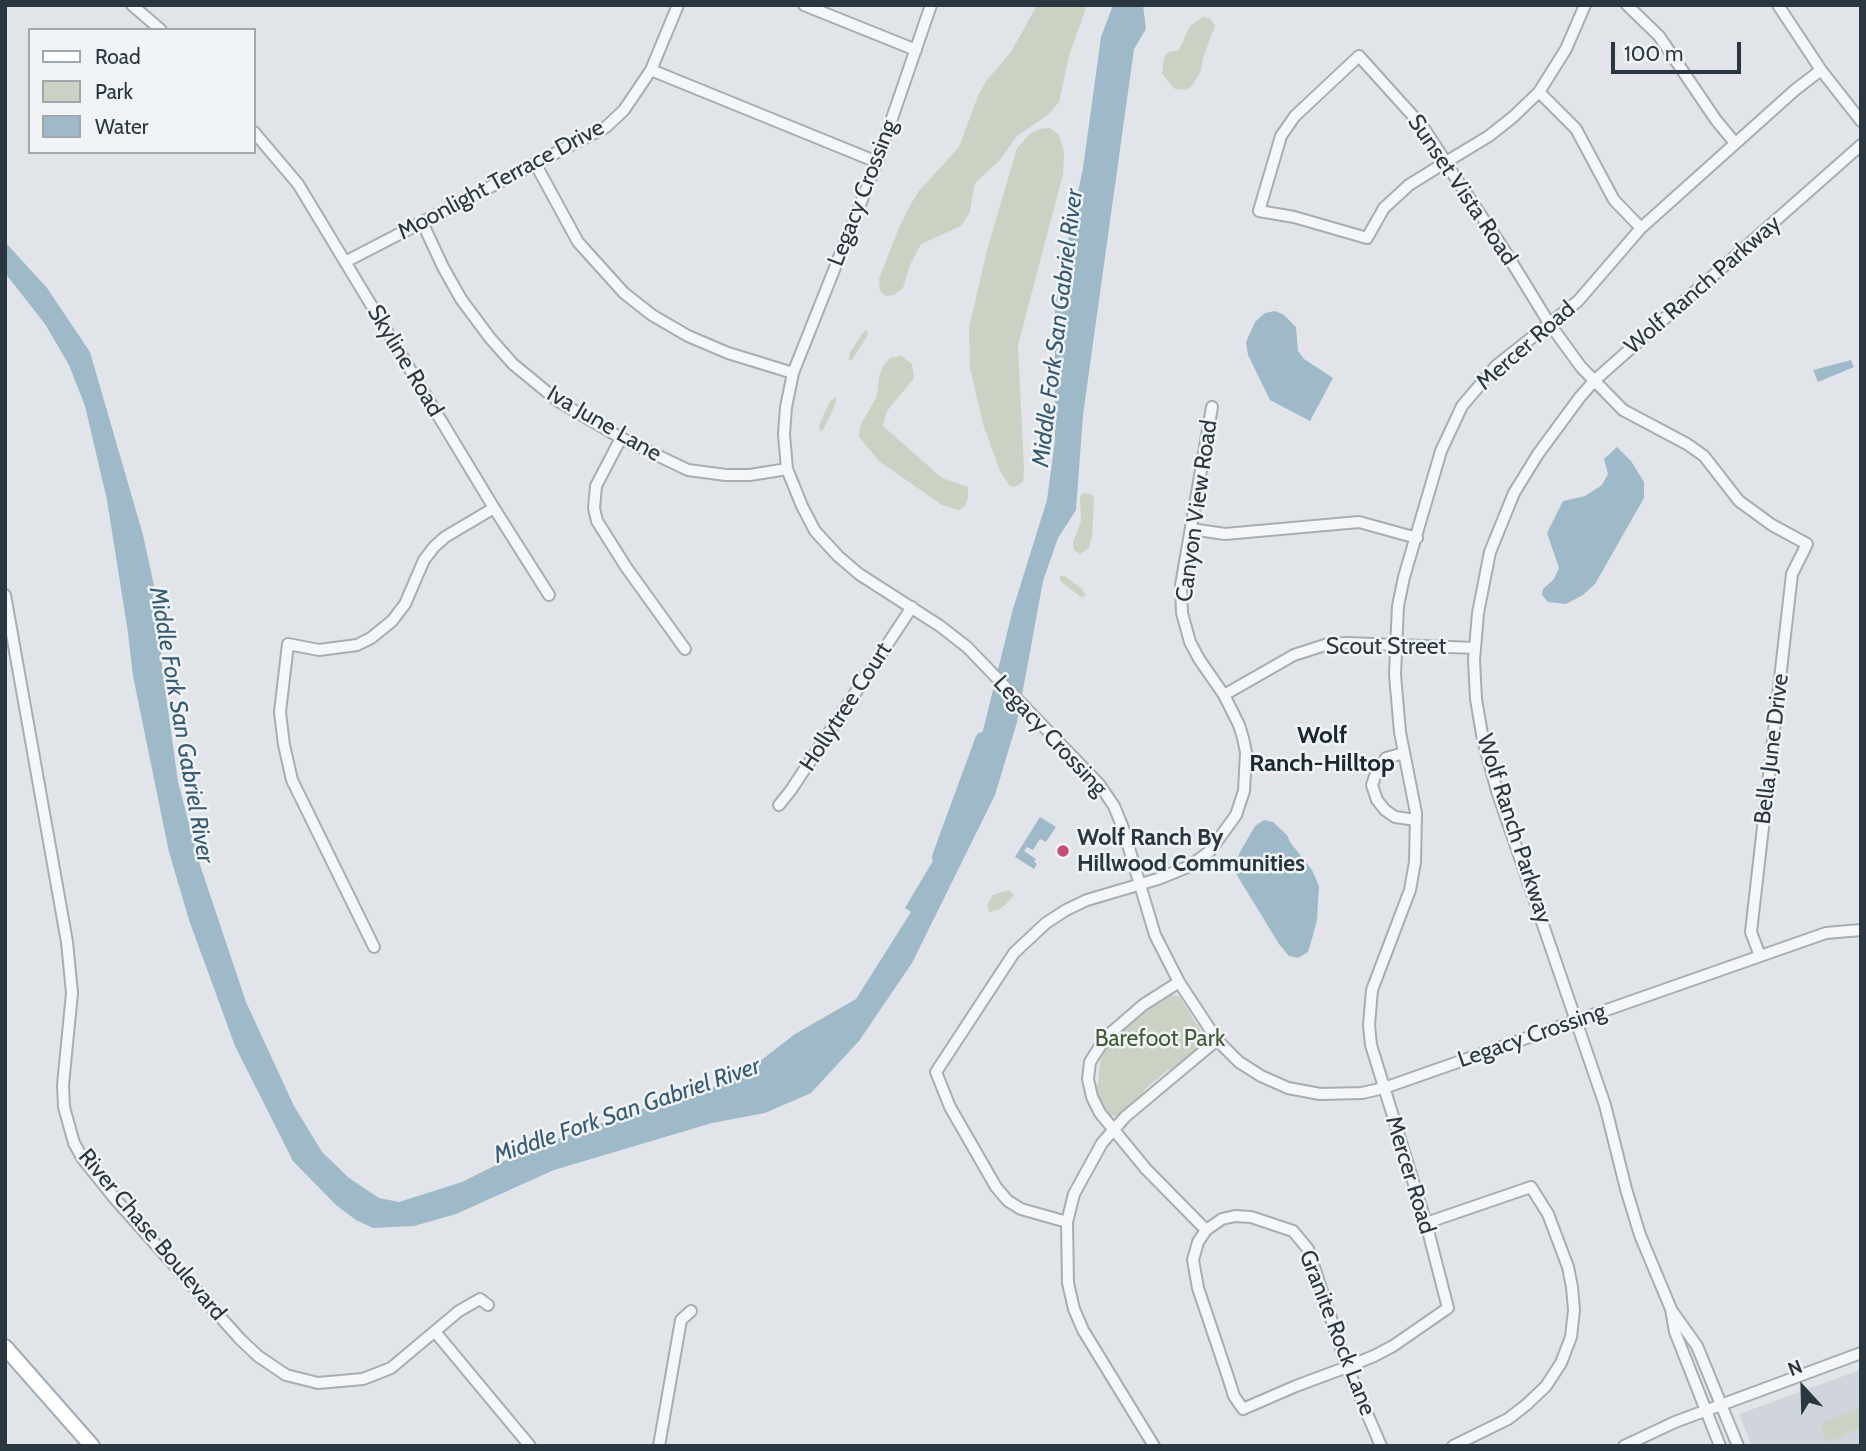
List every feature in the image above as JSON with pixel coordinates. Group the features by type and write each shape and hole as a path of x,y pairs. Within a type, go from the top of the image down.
{"main road":[{"path":"5,1347 92,1446"}],"street":[{"path":"132,5 159,28"},
{"name":"Moonlight Terrace Drive","path":"345,262 606,127 624,110 650,70 678,5"},
{"path":"804,5 916,50"},
{"name":"Legacy Crossing","path":"931,5 877,162 793,373 784,434 787,468 811,523 838,556 859,574 940,626 981,660 1099,785 1114,806 1141,884 1155,935 1179,982 1217,1040 1239,1062 1261,1076 1289,1088 1320,1094 1345,1095 1384,1088 1826,933 1861,930"},
{"path":"1446,162 1513,117 1539,92 1566,49 1585,5"},
{"path":"1627,5 1659,36 1716,120 1735,143"},
{"path":"1778,5 1821,71 1861,121"},
{"name":"Sunset Vista Road","path":"1446,162 1409,185 1384,208 1367,238 1294,217 1259,211 1281,135 1295,116 1359,56 1423,127 1446,162 1549,323 1581,367 1623,410 1704,456 1739,500 1772,526 1807,544"},
{"path":"650,70 877,162"},
{"name":"Mercer Road","path":"1206,1230 1194,1250 1194,1271 1234,1396 1243,1409 1393,1346 1448,1308 1426,1223 1371,1045 1369,1025 1372,990 1410,890 1415,862 1416,820 1399,732 1395,675 1398,606 1441,451 1462,406 1496,366 1578,301 1641,228 1795,90 1821,71"},
{"path":"1539,92 1576,129 1614,200 1641,228"},
{"name":"Skyline Road","path":"256,134 298,184 549,595"},
{"name":"Wolf Ranch Parkway","path":"1738,1446 1697,1346 1671,1308 1640,1235 1605,1105 1497,792 1482,740 1476,699 1475,648 1478,614 1490,552 1514,493 1538,454 1595,380 1861,145"},
{"path":"536,165 578,242 624,293 652,315 688,336 728,353 793,373"},
{"name":"Iva June Lane","path":"422,222 461,299 513,363 558,401 621,438 688,470 705,474 750,475 787,468"},
{"name":"Canyon View Road","path":"1067,1222 1021,1209 996,1187 950,1107 936,1072 1014,953 1046,923 1066,909 1087,900 1175,873 1210,851 1236,815 1244,791 1246,752 1239,725 1224,695 1190,642 1182,613 1181,585 1212,407"},
{"path":"621,438 596,486 594,509 597,522 685,649"},
{"path":"374,947 292,780 280,714 288,645 319,650 357,645 371,638 392,621 405,604 434,547 445,537 494,508"},
{"path":"1191,529 1225,534 1359,522 1417,538"},
{"name":"Bella June Drive","path":"1760,956 1751,932 1755,892 1792,574 1807,544"},
{"name":"River Chase Boulevard","path":"5,595 8,627 67,942 72,993 63,1085 64,1107 74,1143 83,1159 240,1339 258,1356 286,1375 318,1383 363,1380 391,1368 459,1311 480,1299 488,1305"},
{"name":"Hollytree Court","path":"779,806 912,607"},
{"name":"Scout Street","path":"1224,695 1311,648 1346,642 1475,648"},
{"path":"1404,752 1386,758 1378,768 1372,785 1377,800 1385,810 1395,817 1416,820"},
{"path":"1179,982 1143,1005 1106,1037 1090,1062 1088,1079 1092,1097 1113,1129 1146,1169 1206,1230"},
{"path":"1154,1446 1083,1330 1074,1309 1068,1283 1067,1222 1074,1194 1085,1171 1113,1129 1217,1040"},
{"path":"1426,1223 1531,1187 1548,1214 1568,1267 1574,1310 1571,1338 1561,1363 1546,1386 1508,1419 1453,1446"},
{"name":"Granite Rock Lane","path":"1206,1230 1222,1219 1251,1217 1293,1231 1308,1249 1347,1367 1381,1446"},
{"name":"Wolf Ranch Parkway","path":"1671,1308 1675,1332 1720,1446"},
{"path":"659,1446 681,1320 691,1311"},
{"path":"436,1333 530,1446"},
{"path":"1624,1446 1707,1409 1861,1353"}],"shaded area":[{"path":"1860,1370 1861,1446 1752,1446 1739,1414"}],"green space":[{"path":"1037,5 1087,5 1069,56 1059,102 1048,115 1017,136 999,161 977,181 970,212 961,226 921,244 910,265 903,288 894,295 885,296 880,291 879,279 912,202 959,147 986,81 1011,52"},
{"path":"1203,17 1210,18 1215,26 1201,71 1191,87 1185,90 1175,89 1162,74 1164,58 1168,52 1179,50 1190,26"},
{"path":"1050,128 1058,134 1062,144 1063,174 1018,345 1024,469 1023,482 1014,487 1009,485 1000,471 983,424 970,368 969,328 987,250 1017,148 1030,134"},
{"path":"865,330 868,332 867,336 852,360 849,360 850,352"},
{"path":"901,356 912,364 914,378 887,411 883,426 942,478 968,487 965,506 959,510 942,505 879,461 859,437 860,426 877,396 883,366 890,358"},
{"path":"836,397 830,416 820,431 819,426 830,401"},
{"path":"1084,493 1091,494 1094,498 1092,536 1089,548 1080,554 1074,550 1073,542 1081,521 1080,496"},
{"path":"1060,576 1065,576 1082,589 1086,596 1081,597 1060,581"},
{"path":"1008,890 1014,895 998,910 989,912 987,905 993,895"},
{"name":"Barefoot Park","path":"1172,994 1180,997 1204,1036 1204,1042 1145,1089 1142,1096 1123,1113 1110,1116 1102,1106 1095,1088 1104,1053 1113,1038 1130,1023"},
{"path":"1861,1407 1861,1427 1827,1442 1820,1424"}],"water":[{"path":"1113,5 1143,5 1146,29 1134,49 1083,415 1076,510 1058,538 1043,581 1017,722 995,795 912,963 859,1041 811,1093 765,1113 712,1123 554,1170 456,1214 414,1226 373,1228 356,1220 336,1205 293,1161 235,1046 189,920 169,852 133,676 107,500 85,406 69,365 45,324 5,273 5,242 47,288 90,352 143,535 158,604 162,666 178,782 199,862 246,1002 294,1106 322,1152 349,1178 379,1198 399,1202 462,1182 524,1151 645,1108 706,1091 736,1075 795,1034 856,999 911,912 905,908 953,827 972,775 1013,609 1047,500 1055,440 1055,306 1083,168 1101,37"},
{"path":"1275,311 1284,315 1296,327 1298,351 1304,359 1333,378 1310,421 1270,400 1248,355 1246,342 1255,322 1265,313"},
{"path":"1851,360 1854,367 1818,382 1813,370"},
{"path":"1617,447 1631,461 1644,482 1644,498 1595,584 1583,595 1566,604 1548,602 1542,595 1543,589 1554,579 1559,568 1547,533 1563,501 1585,496 1602,485 1608,474 1604,459"},
{"path":"1040,817 1056,827 1046,842 1040,839 1033,850 1027,847 1024,851 1036,859 1034,869 1015,857"},
{"path":"1264,820 1273,822 1287,835 1312,870 1319,886 1317,920 1313,935 1308,952 1298,958 1289,956 1279,944 1235,872 1234,866 1240,852 1255,826"}],"waterway":[{"name":"Middle Fork San Gabriel River","path":"940,857 983,740"}],"place":[{"name":"Wolf Ranch By Hillwood Communities","path":"1063,851"}],"district":[{"name":"Wolf Ranch-Hilltop","path":"1322,750"}]}
